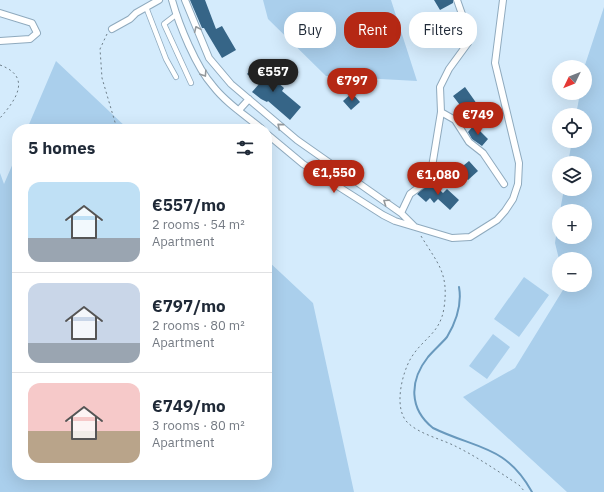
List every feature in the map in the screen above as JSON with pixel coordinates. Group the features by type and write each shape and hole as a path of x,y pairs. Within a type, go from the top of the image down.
{"street":[{"path":"112,29 159,0"},
{"path":"172,0 205,77 216,90 256,124"},
{"path":"185,0 209,58 231,84 297,140 401,213 416,227"},
{"path":"401,213 410,194 422,185 431,173 441,112 440,86 449,69 468,43 470,37 457,0"},
{"path":"272,138 303,164 394,221 452,238 470,236 497,220 506,211 513,199 518,184 519,163 495,63 504,0"},
{"path":"146,7 166,58 176,77"},
{"path":"0,13 32,24 37,32 30,39 0,41"},
{"path":"177,14 164,24 191,83"},
{"path":"239,110 249,99"},
{"path":"441,112 455,120 469,142 483,153 504,184"},
{"path":"327,179 335,166"}],"path":[{"path":"112,29 103,41 101,58 103,84 115,124"},
{"path":"0,65 9,70 14,76 18,82 19,90 16,100 0,118"},
{"path":"416,227 440,264 444,281 445,301 439,327 414,354 405,370 400,399 403,415 410,425 458,448 519,485 525,492"}],"shaded area":[{"path":"263,0 391,0 395,12 344,12 344,48 401,48 401,31 417,81 326,76 298,48 336,48 336,12 284,12 284,35 268,19"},
{"path":"604,7 604,492 567,492 463,397 515,368 562,292 592,292 592,252 557,252 555,244 592,244 592,204 561,204 563,196 592,196 592,156 569,156 571,148 592,148 592,108 577,108 579,100 592,100 592,60 587,60"},
{"path":"56,61 123,124 29,124"},
{"path":"12,166 12,480 272,480 272,265 313,303 354,492 0,492 0,173 4,184"},
{"path":"524,277 549,295 519,337 494,319"},
{"path":"493,334 510,347 487,379 469,366"}],"building":[{"path":"190,0 205,0 216,29 222,26 236,50 222,58 204,28 202,28"},
{"path":"434,0 453,0 453,3 440,10"},
{"path":"256,64 284,88 282,91 301,107 290,120 268,101 267,102 261,99 252,92 259,84 247,74"},
{"path":"465,87 477,104 466,113 453,96"},
{"path":"352,93 360,102 351,110 343,101"},
{"path":"474,125 488,139 482,146 472,139 468,132"},
{"path":"469,161 478,171 468,180 458,170"},
{"path":"430,181 443,193 447,189 459,200 450,210 438,199 434,203 430,198 426,202 417,194"}],"waterway":[{"path":"459,287 460,300 458,313 453,325 447,337 428,357 417,376 414,394 416,404 419,412 433,428 489,450 512,465 532,492"}]}
